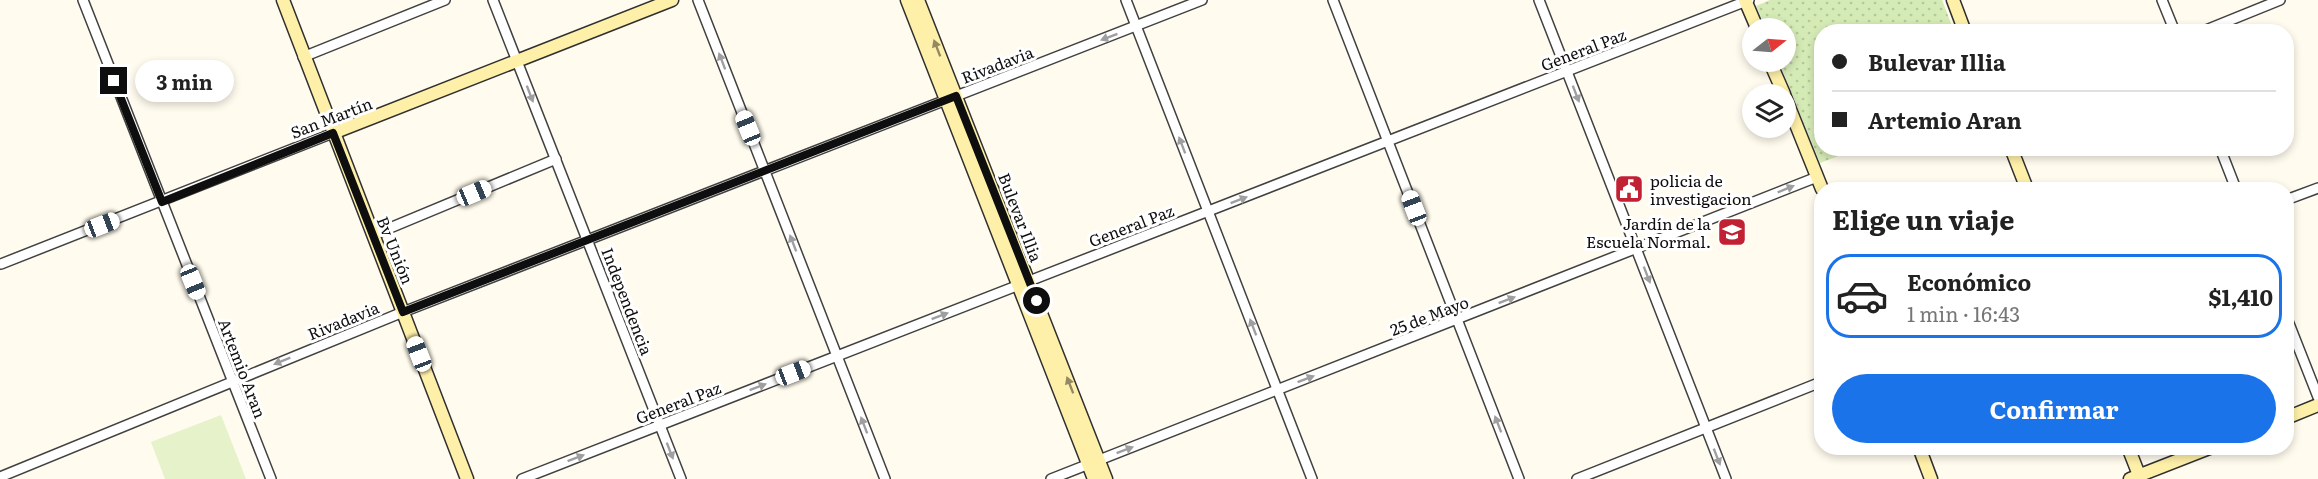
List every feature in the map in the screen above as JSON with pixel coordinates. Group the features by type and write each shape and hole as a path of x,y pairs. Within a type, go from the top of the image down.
{"main road":[{"path":"274,0 289,21"},
{"path":"283,0 289,21"},
{"name":"San Martín","path":"333,133 518,63 672,0"},
{"name":"Bulevar Illia","path":"907,0 951,98 1094,462 1106,479"},
{"name":"Bulevar Illia","path":"918,0 951,98"},
{"path":"1953,0 1962,24"},
{"path":"1747,1 1753,18"},
{"name":"Bv Unión","path":"289,21 467,479"},
{"path":"1796,125 1820,182"},
{"path":"2014,156 2024,182"},
{"path":"2294,415 2318,405"},
{"path":"1921,455 1931,479"},
{"path":"2130,455 2137,478 2193,455"},
{"name":"Bulevar Illia","path":"1094,462 1094,479"}],"street":[{"name":"Artemio Aran","path":"83,0 271,479"},
{"path":"303,57 445,0"},
{"name":"Independencia","path":"493,0 681,479"},
{"path":"698,0 885,479"},
{"path":"1126,0 1312,479"},
{"name":"Rivadavia","path":"0,477 44,461 403,312 1202,0"},
{"path":"1333,0 1519,479"},
{"path":"1539,0 1726,479"},
{"path":"2162,0 2172,24"},
{"path":"2221,24 2280,0"},
{"name":"General Paz","path":"522,479 1747,1"},
{"name":"San Martín","path":"2,264 333,133"},
{"path":"2223,156 2233,182"},
{"path":"373,235 556,159"},
{"name":"25 de Mayo","path":"1051,479 1636,250 1814,185"},
{"path":"2294,197 2318,188"},
{"path":"2294,336 2318,397"},
{"path":"1577,479 1814,385"}],"green space":[{"path":"1770,0 1942,0 1951,24 1814,24 1814,148 1796,104 1796,84 1788,84 1783,72 1796,72 1796,18 1761,18 1756,6"},
{"path":"1817,156 1838,156 1820,163"},
{"path":"221,415 246,479 165,479 151,442"}],"place":[{"name":"policia de investigacion","path":"1629,189"},
{"name":"Jardín de la Escuela Normal.","path":"1732,232"}],"route":[{"path":"114,81 162,202 333,133 403,312 956,96 1037,301"}]}
